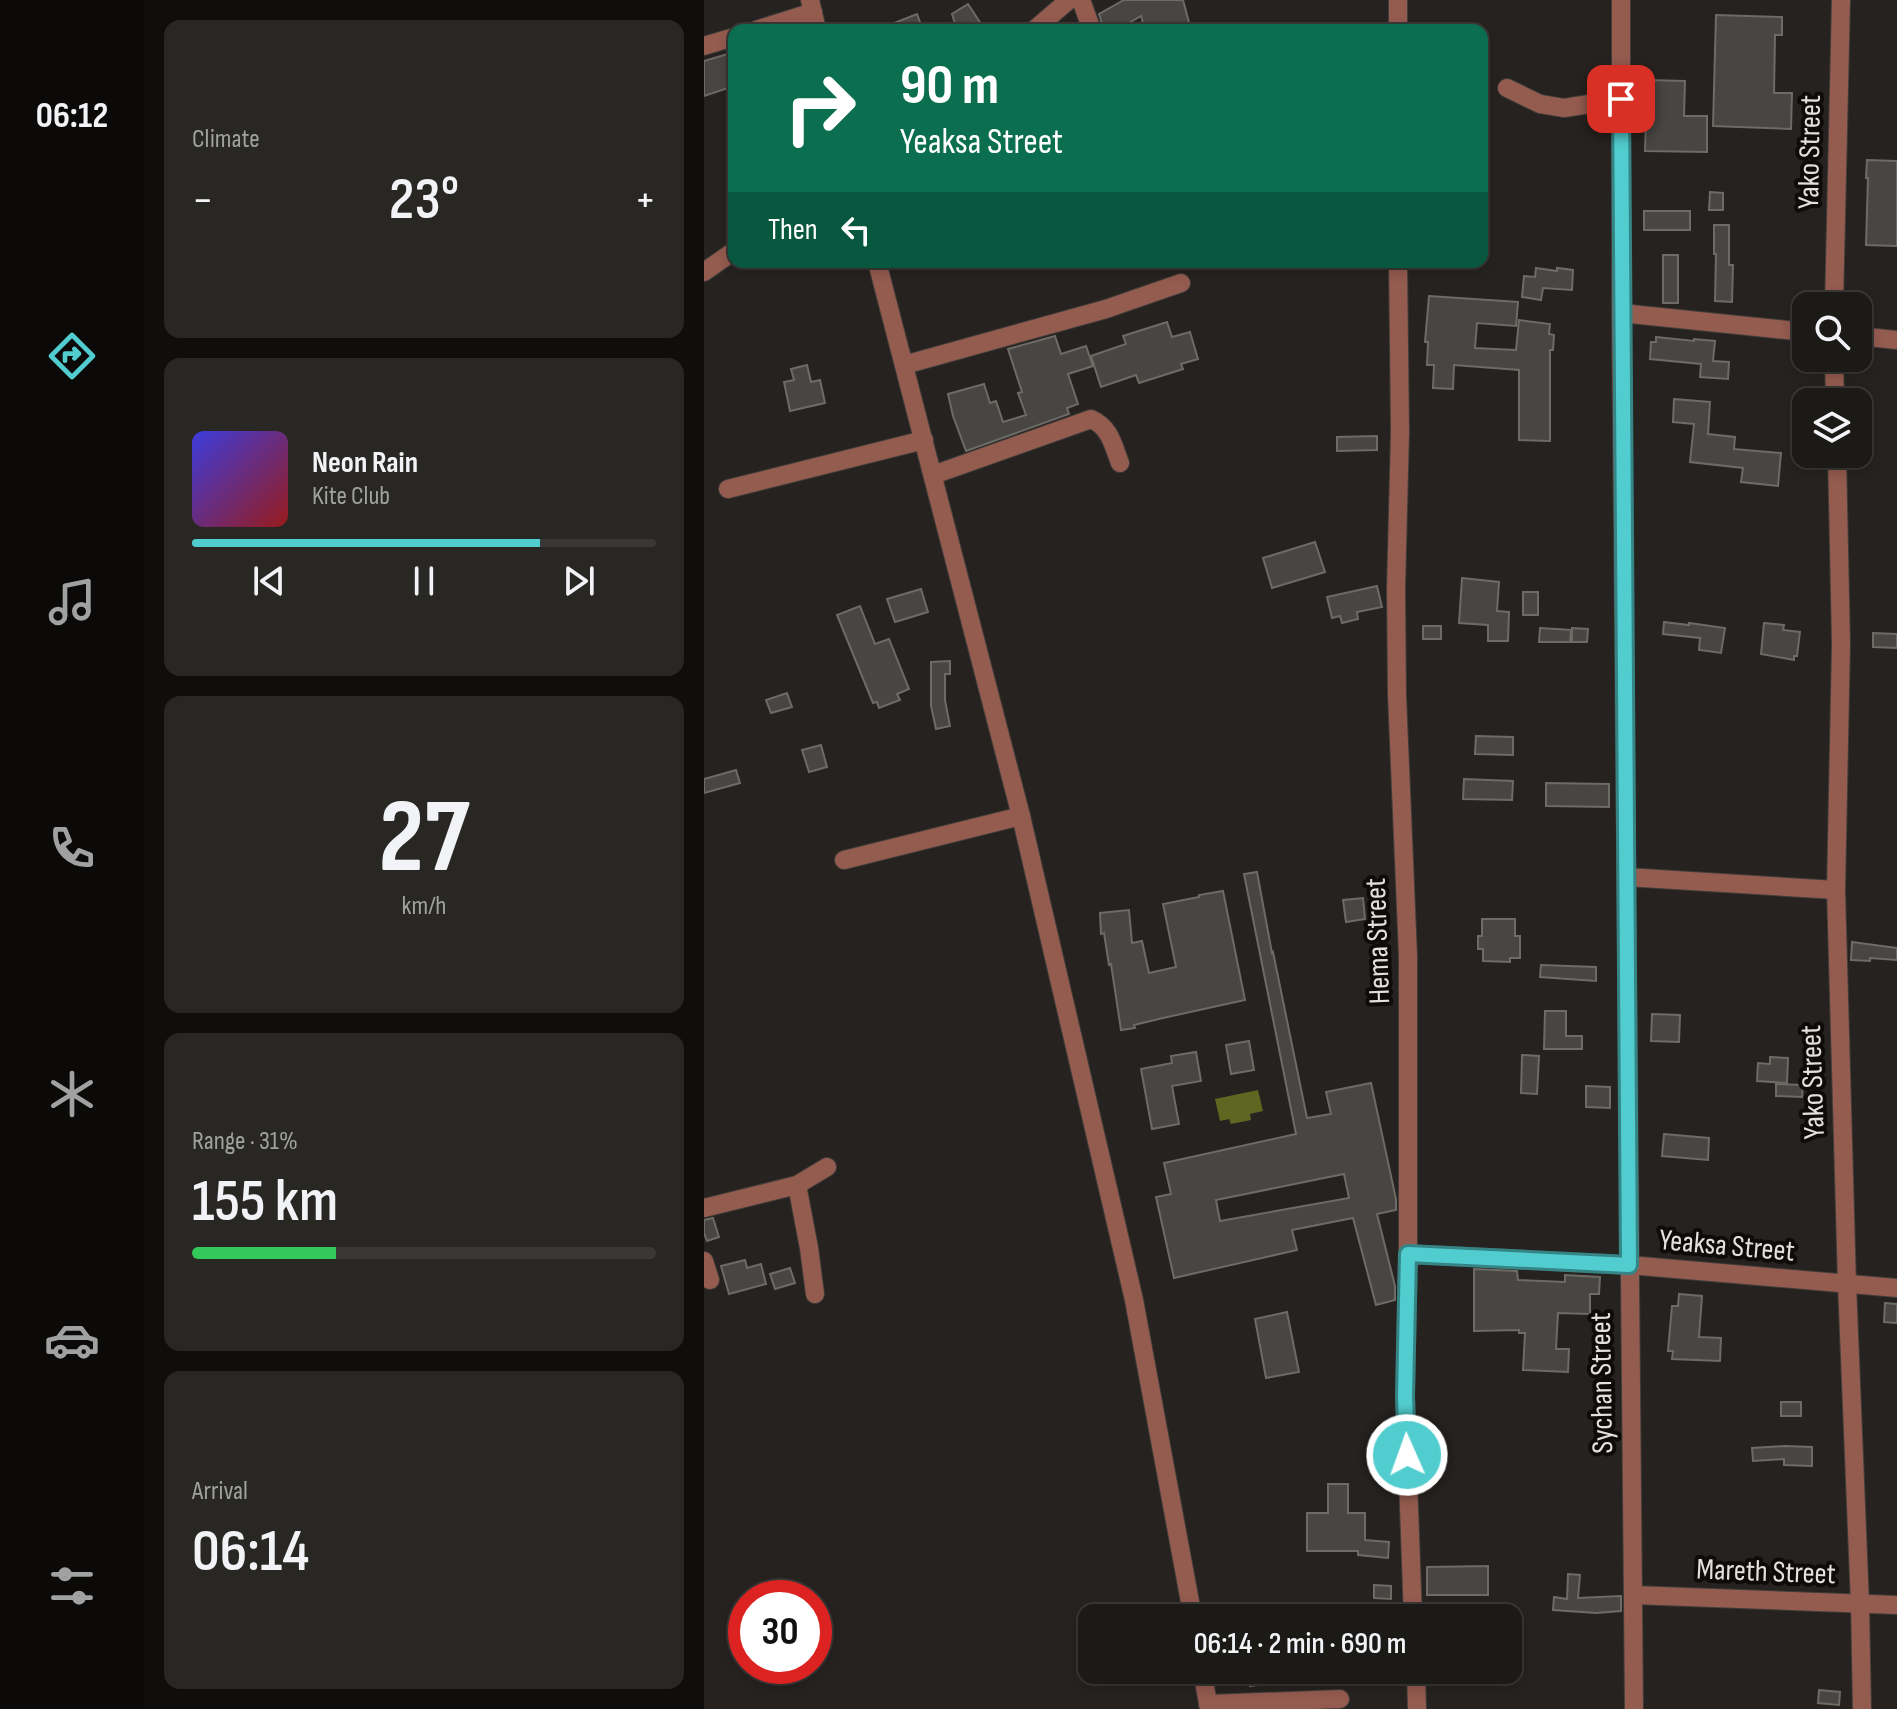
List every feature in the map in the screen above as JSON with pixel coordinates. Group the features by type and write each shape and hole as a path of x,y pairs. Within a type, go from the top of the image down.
{"street":[{"path":"1041,24 1069,0"},
{"path":"1081,0 1090,24"},
{"path":"1398,0 1398,24"},
{"name":"Sychan Street","path":"1621,0 1634,1709"},
{"name":"Yako Street","path":"1834,292 1841,0"},
{"path":"777,24 813,14"},
{"path":"704,46 728,39"},
{"path":"1507,88 1540,104 1564,108 1621,99"},
{"path":"704,272 728,255"},
{"path":"879,268 1021,816 1134,1300 1190,1604"},
{"name":"Hema Street","path":"1398,268 1397,695 1408,956 1405,1396 1412,1604"},
{"path":"904,365 1106,309 1181,283"},
{"path":"1621,313 1792,331"},
{"path":"1872,337 1897,340"},
{"path":"933,475 1091,419 1101,423 1109,433 1120,463"},
{"path":"728,489 924,440"},
{"name":"Yako Street","path":"1837,468 1841,644 1836,890 1862,1709"},
{"path":"844,860 1021,816"},
{"path":"1626,877 1836,890"},
{"path":"704,1208 797,1185 827,1167"},
{"path":"797,1185 815,1294"},
{"name":"Yeaksa Street","path":"1408,1254 1629,1265 1897,1288"},
{"path":"704,1261 710,1280"},
{"name":"Mareth Street","path":"1633,1595 1897,1605"},
{"path":"1205,1684 1209,1706 1340,1699"},
{"path":"1416,1684 1417,1709"}],"shaded area":[{"path":"1258,1090 1263,1111 1250,1114 1251,1120 1231,1124 1229,1119 1220,1121 1215,1099"}],"building":[{"path":"1124,0 1183,0 1189,24 1143,24 1141,16 1127,24 1102,24 1099,14"},
{"path":"968,4 981,24 955,24 952,14"},
{"path":"917,14 921,24 892,24"},
{"path":"1716,15 1782,17 1782,35 1775,35 1774,93 1792,93 1791,129 1713,126"},
{"path":"728,54 728,88 704,96 704,61"},
{"path":"1647,80 1685,81 1684,116 1707,116 1707,152 1645,151"},
{"path":"1867,160 1897,161 1897,246 1866,245"},
{"path":"1710,192 1723,193 1723,210 1709,210"},
{"path":"1644,211 1690,211 1690,230 1644,230"},
{"path":"1714,225 1729,225 1729,265 1733,265 1732,302 1715,301"},
{"path":"1663,255 1678,255 1678,303 1663,303"},
{"path":"1536,268 1573,270 1572,290 1543,288 1541,300 1522,297 1524,276 1535,277"},
{"path":"1429,296 1518,302 1516,326 1477,323 1475,348 1516,350 1519,320 1550,324 1549,334 1554,335 1553,350 1550,350 1550,441 1519,440 1519,370 1454,365 1453,389 1433,388 1434,365 1427,365 1428,342 1425,342"},
{"path":"1167,322 1172,337 1190,332 1198,359 1181,364 1183,369 1139,383 1136,375 1101,387 1091,356 1126,344 1123,336"},
{"path":"1055,336 1061,354 1086,346 1093,366 1068,374 1078,404 1067,408 1069,414 966,451 948,394 984,384 990,403 996,401 1003,422 1026,415 1008,349"},
{"path":"1656,337 1715,341 1713,361 1729,362 1728,379 1700,377 1701,364 1650,359 1651,342 1656,342"},
{"path":"807,365 811,382 820,380 825,403 790,411 784,382 794,380 791,369"},
{"path":"1674,399 1710,402 1708,434 1735,437 1734,449 1781,453 1778,486 1741,482 1743,468 1690,462 1694,424 1673,422"},
{"path":"1377,436 1377,450 1337,451 1337,437"},
{"path":"1315,542 1325,572 1272,588 1263,558"},
{"path":"1462,578 1499,582 1497,611 1509,612 1508,641 1488,641 1488,625 1459,623"},
{"path":"1377,586 1382,607 1357,612 1358,619 1342,623 1340,616 1332,618 1327,597"},
{"path":"921,589 928,612 895,622 887,599"},
{"path":"1523,592 1538,592 1538,615 1523,615"},
{"path":"860,606 875,644 889,639 909,689 897,694 900,700 879,708 877,702 873,703 837,615"},
{"path":"1664,622 1725,628 1721,653 1699,650 1700,638 1663,634"},
{"path":"1764,623 1784,625 1783,630 1800,632 1794,660 1761,654"},
{"path":"1423,626 1441,626 1441,639 1423,639"},
{"path":"1540,628 1571,630 1570,642 1539,642"},
{"path":"1572,628 1588,629 1587,642 1572,642"},
{"path":"1873,633 1897,634 1897,648 1873,647"},
{"path":"950,661 950,674 945,674 945,700 950,726 936,729 931,706 931,662"},
{"path":"787,693 792,707 771,713 766,700"},
{"path":"1476,736 1513,737 1513,755 1475,754"},
{"path":"821,745 827,767 809,772 802,750"},
{"path":"736,770 740,783 704,793 704,779"},
{"path":"1464,779 1513,781 1512,800 1463,799"},
{"path":"1546,783 1609,784 1609,807 1546,806"},
{"path":"1257,872 1307,1118 1331,1114 1326,1092 1371,1083 1396,1199 1396,1210 1377,1214 1395,1286 1395,1300 1376,1305 1353,1218 1292,1230 1297,1250 1174,1278 1156,1197 1171,1194 1164,1163 1296,1134 1244,874","holes":["1344,1174 1349,1198 1220,1221 1216,1200"]},
{"path":"1223,891 1245,1000 1121,1030 1111,964 1104,933 1101,934 1100,913 1129,910 1132,943 1142,941 1149,973 1176,967 1163,904"},
{"path":"1363,898 1365,919 1346,922 1343,900"},
{"path":"1482,919 1515,919 1515,936 1520,936 1520,958 1510,958 1510,962 1483,961 1483,949 1478,949"},
{"path":"1852,942 1897,948 1897,960 1851,960"},
{"path":"1541,965 1596,967 1596,981 1540,977"},
{"path":"1545,1011 1566,1011 1566,1036 1582,1036 1582,1049 1544,1049"},
{"path":"1652,1014 1680,1015 1679,1042 1651,1041"},
{"path":"1249,1041 1254,1070 1231,1074 1226,1045"},
{"path":"1196,1052 1201,1081 1172,1086 1179,1124 1152,1129 1141,1069 1172,1063 1171,1056"},
{"path":"1522,1055 1539,1056 1537,1094 1521,1093"},
{"path":"1770,1057 1788,1058 1787,1083 1757,1081 1758,1063 1770,1064"},
{"path":"1776,1084 1803,1085 1802,1097 1776,1096"},
{"path":"1586,1086 1610,1087 1610,1108 1586,1107"},
{"path":"1664,1134 1709,1138 1708,1160 1662,1156"},
{"path":"713,1218 719,1237 707,1241 704,1220"},
{"path":"745,1260 747,1268 761,1264 766,1284 729,1294 721,1266"},
{"path":"790,1268 795,1283 775,1289 770,1274"},
{"path":"1474,1269 1517,1271 1518,1280 1565,1282 1565,1275 1600,1277 1599,1294 1590,1294 1590,1314 1558,1313 1556,1349 1569,1349 1568,1372 1523,1370 1525,1333 1519,1333 1519,1330 1474,1331"},
{"path":"1679,1294 1702,1296 1699,1337 1721,1338 1720,1361 1672,1359 1673,1351 1668,1351 1672,1306 1678,1306"},
{"path":"1885,1303 1897,1304 1897,1323 1884,1322"},
{"path":"1287,1312 1299,1372 1266,1378 1255,1319"},
{"path":"1781,1402 1801,1402 1801,1416 1781,1416"},
{"path":"1812,1447 1812,1466 1784,1465 1784,1459 1753,1461 1752,1448"},
{"path":"1328,1484 1348,1484 1348,1513 1365,1513 1365,1540 1389,1542 1388,1558 1358,1555 1358,1551 1307,1551 1307,1513 1328,1513"},
{"path":"1488,1566 1488,1595 1427,1595 1427,1567"},
{"path":"1568,1574 1580,1575 1578,1598 1621,1596 1621,1611 1553,1610 1554,1597 1567,1599"},
{"path":"1374,1585 1391,1586 1391,1599 1374,1598"},
{"path":"1819,1690 1840,1692 1839,1705 1818,1703"}],"route":[{"path":"1407,1455 1408,1254 1629,1265 1621,99"}]}
